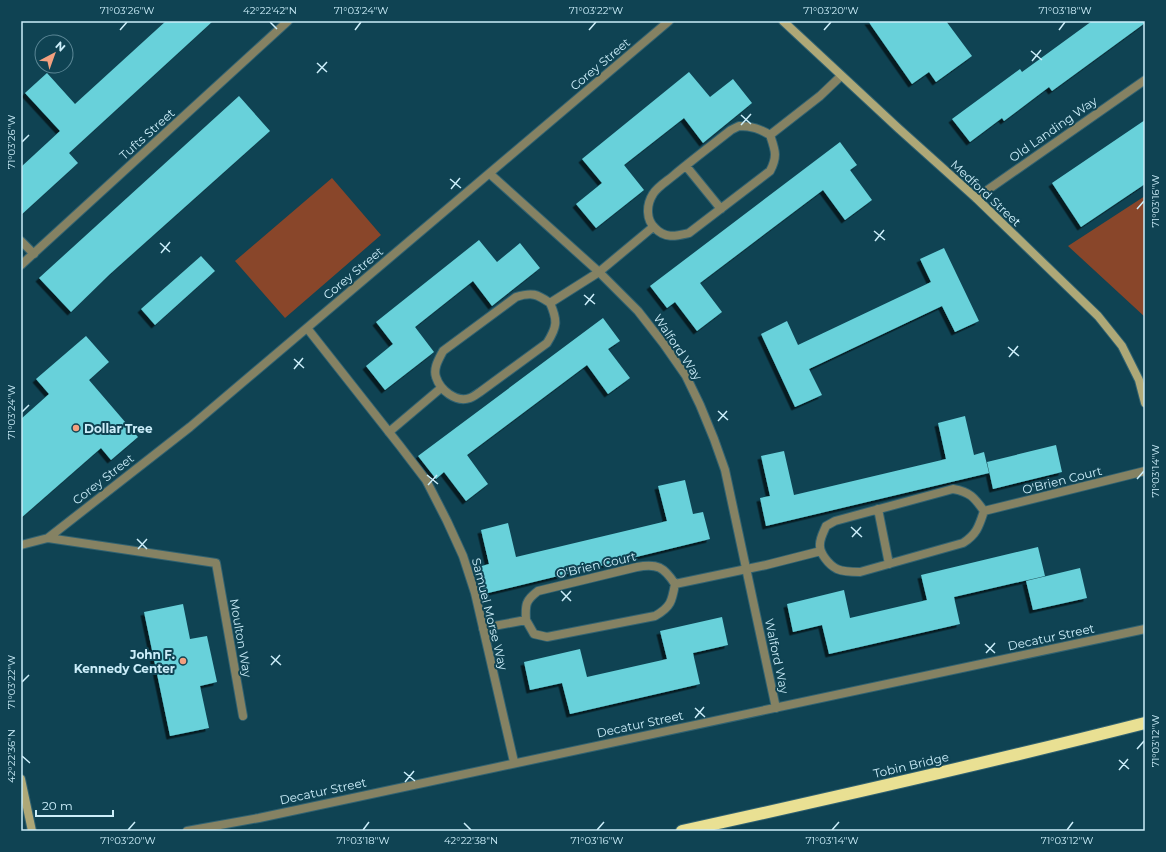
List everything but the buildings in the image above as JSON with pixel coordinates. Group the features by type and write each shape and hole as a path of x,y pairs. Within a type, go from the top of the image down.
{"highway":[{"name":"Tobin Bridge","path":"682,831 994,760 1145,723"},
{"name":"Tobin Bridge","path":"686,831 928,777 1145,723"}],"main road":[{"name":"Medford Street","path":"783,21 841,76 976,198 1098,316 1122,346 1139,380 1145,403"},
{"path":"21,779 32,831"}],"street":[{"name":"Tufts Street","path":"21,265 288,21"},
{"name":"Corey Street","path":"48,538 190,427 669,21"},
{"path":"770,135 820,96 841,76"},
{"name":"Old Landing Way","path":"976,198 1145,80"},
{"path":"739,126 750,126 760,129 770,135 775,149 775,161 770,171 689,232 677,236 666,236 658,232 653,226 649,220 648,210 653,194 731,130 739,126"},
{"path":"686,166 721,209"},
{"name":"Walford Way","path":"490,174 599,272 638,311 686,376 714,438 724,470 776,708"},
{"path":"550,303 599,272 653,226"},
{"path":"21,241 34,254"},
{"path":"527,294 538,295 550,303 556,317 554,333 547,343 469,399 456,399 441,388 435,376 437,361 444,351 516,297 527,294"},
{"name":"Samuel Morse Way","path":"307,328 426,480 447,521 463,556 475,593 514,762"},
{"path":"389,432 441,388"},
{"name":"O'Brien Court","path":"984,511 1145,471"},
{"path":"953,489 965,491 977,501 984,511 979,526 972,537 963,543 860,572 837,568 827,560 821,551 820,544 826,526 835,521 953,489"},
{"path":"878,509 889,564"},
{"path":"21,545 48,538"},
{"name":"Moulton Way","path":"48,538 216,563 243,716"},
{"path":"483,628 526,620 534,634 547,638 655,616 664,611 671,602 674,584 821,551"},
{"name":"O'Brien Court","path":"526,620 525,608 528,599 538,591 629,568 645,565 655,566 667,573 674,584"},
{"name":"Decatur Street","path":"187,831 259,818 514,762 1145,629"}],"shaded area":[{"path":"332,178 381,235 285,318 235,261"},
{"path":"1145,196 1145,317 1068,246"}],"place":[{"name":"Dollar Tree","path":"76,428"},
{"name":"John F. Kennedy Center","path":"183,661"}]}
